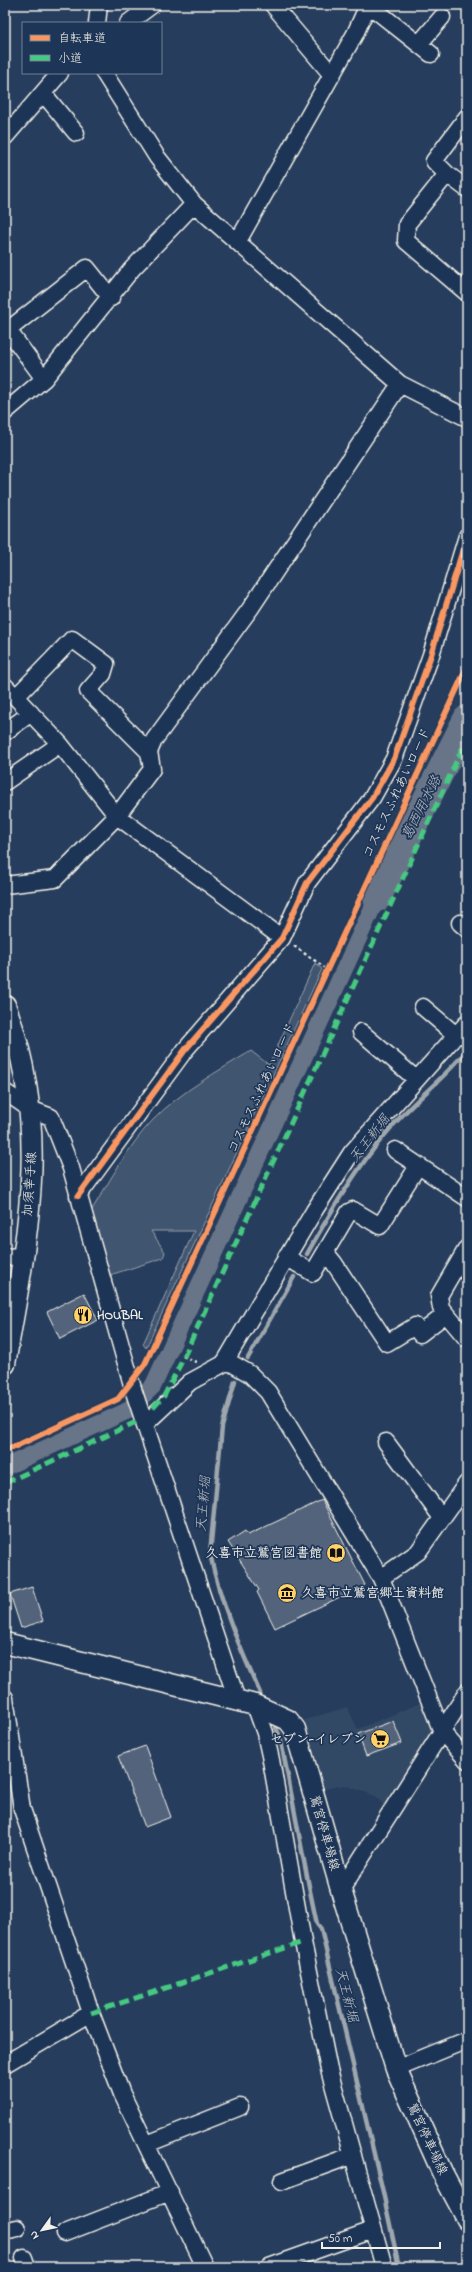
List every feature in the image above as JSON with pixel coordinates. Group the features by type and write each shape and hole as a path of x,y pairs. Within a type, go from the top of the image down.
{"main road":[{"name":"加須幸手線","path":"5,1005 16,1034 30,1109 33,1149 31,1198 14,1257 5,1364"},
{"name":"鷲宮停車場線","path":"5,1643 246,1702 288,1720 295,1729 341,1890 396,2069 442,2172 467,2219"}],"street":[{"path":"97,22 99,5"},
{"path":"129,22 152,5"},
{"path":"273,5 332,75"},
{"path":"238,241 355,34 369,5 425,49 442,17"},
{"path":"5,137 59,74"},
{"path":"105,74 157,157 194,204 400,384 467,418"},
{"path":"43,93 76,133"},
{"path":"467,117 434,160 447,174 467,189"},
{"path":"447,174 406,224 406,241 467,293"},
{"path":"5,412 44,379 111,298 132,269 194,204"},
{"path":"44,379 8,330 87,268 111,298"},
{"path":"5,885 55,879 117,816 152,769 149,752 154,740 250,609 400,384"},
{"path":"78,1196 184,1050 282,938 307,883 372,798 394,759 431,655 467,536"},
{"path":"149,752 88,691 103,674 106,664 72,639 10,691 60,744 117,816 282,938"},
{"path":"5,732 31,713"},
{"path":"5,782 60,744"},
{"path":"423,1007 457,1036"},
{"path":"144,1418 190,1382 223,1364 286,1257 352,1152 467,1023"},
{"path":"361,1032 416,1079"},
{"path":"5,1092 30,1109 51,1117 70,1168 134,1392 246,1702 265,1733 303,1942 329,2070 384,2267"},
{"path":"395,1150 467,1198"},
{"path":"286,1257 313,1273 349,1212 353,1210 380,1226 418,1166"},
{"path":"467,1248 439,1296 441,1308 467,1339"},
{"path":"326,1253 387,1343 415,1326 420,1334 446,1314"},
{"path":"226,1360 250,1374 268,1392 381,1578 442,1732 467,1760"},
{"path":"386,1442 442,1518"},
{"path":"381,1578 418,1552 467,1483"},
{"path":"341,1890 467,1692"},
{"path":"5,1698 22,1809 91,2014 122,2094 205,2267"},
{"path":"5,2064 91,2014"},
{"path":"396,2069 467,2040"},
{"path":"147,2144 240,2107"},
{"path":"282,2181 353,2155"},
{"path":"65,2233 170,2192"},
{"path":"269,2267 373,2230"}],"path":[{"path":"282,938 328,970"},
{"path":"325,977 331,963"}],"shaded area":[{"path":"315,963 322,969 146,1348 143,1344 194,1231 151,1231 165,1252 163,1258 110,1275 91,1211 135,1141 153,1120 175,1100 200,1082 251,1051 269,1065"},
{"path":"425,1701 436,1730 385,1807 376,1796 344,1785 324,1789 305,1720 347,1707 358,1729"}],"building":[{"path":"84,1293 98,1320 60,1339 47,1312"},
{"path":"322,1500 365,1585 275,1628 257,1592 259,1590 228,1542 245,1531 248,1535"},
{"path":"32,1587 43,1621 21,1628 10,1594"},
{"name":"セブン-イレブン","path":"393,1721 402,1743 366,1756 358,1734"},
{"path":"145,1746 171,1817 145,1827 118,1756"}],"waterway":[{"name":"葛西用水路","path":"377,898 467,719"},
{"path":"5,1467 127,1411 153,1386 377,898"},
{"name":"天王新堀","path":"307,1254 344,1191 377,1145 397,1120 448,1071 467,1050"},
{"name":"天王新堀","path":"248,1358 294,1277"},
{"name":"天王新堀","path":"235,1381 222,1427 210,1553 225,1607 260,1693"},
{"name":"天王新堀","path":"276,1728 280,1737 317,1924 321,1929 383,2192 399,2267"}],"marked path":[{"path":"153,1408 164,1396 181,1363 467,738"},
{"path":"5,1483 136,1422"},
{"path":"91,2013 303,1942"}],"cycle path":[{"path":"78,1196 185,1050 282,938 307,883 372,798 394,759 431,655 467,536"},
{"name":"コスモスふれあいロード","path":"5,1451 118,1399 145,1364 467,667"}],"place":[{"name":"HOUBAL","path":"83,1315"},
{"name":"久喜市立鷲宮図書館","path":"336,1553"},
{"name":"久喜市立鷲宮郷土資料館","path":"287,1593"},
{"name":"セブン-イレブン","path":"380,1739"}]}
